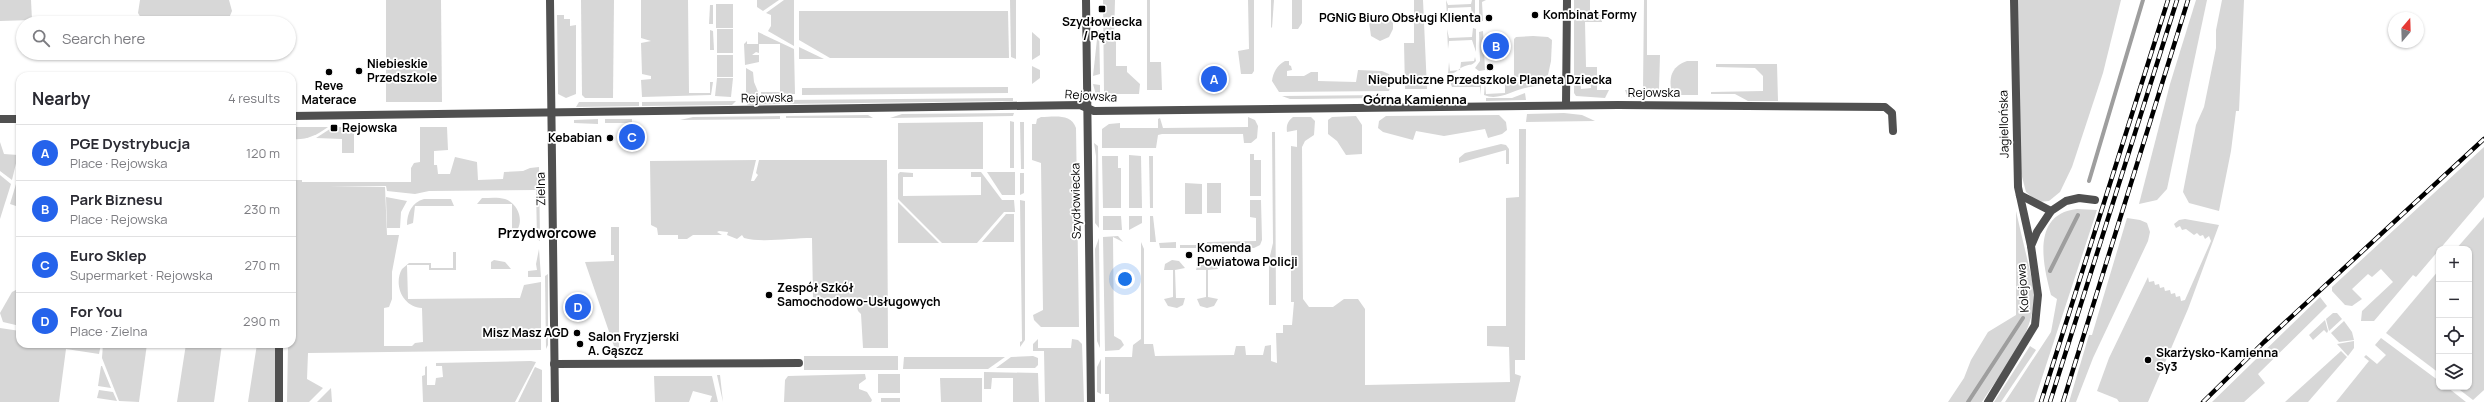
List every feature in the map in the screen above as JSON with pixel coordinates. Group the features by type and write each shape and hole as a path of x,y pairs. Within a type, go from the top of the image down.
{"street":[{"name":"Zielna","path":"550,0 555,402"},
{"name":"Szydłowiecka","path":"1086,0 1091,402"},
{"path":"1566,105 1567,0"},
{"name":"Jagiellońska","path":"2014,0 2015,121 2020,195 2031,246"},
{"name":"Rejowska","path":"296,116 1080,105 1094,110 1566,105 1879,106 1886,107 1892,113 1893,131"},
{"path":"0,119 16,119"},
{"path":"2020,195 2051,211 2072,199 2095,200"},
{"name":"Kolejowa","path":"1988,402 2035,325 2038,296 2031,246 2051,211"},
{"path":"279,402 280,348"},
{"path":"554,364 799,363"}],"shaded area":[{"path":"0,0 31,0 32,16 16,16 16,20 0,21"},
{"path":"140,0 229,0 232,11 230,16 140,16 138,13"},
{"path":"386,0 441,0 442,102 386,102"},
{"path":"581,0 614,0 613,98 585,98 582,95"},
{"path":"641,0 688,0 689,93 710,93 710,82 713,82 711,95 642,97 641,80 651,79 651,76 642,74 641,43 651,41 641,38"},
{"path":"757,0 779,0 763,11 757,7"},
{"path":"784,0 794,0 794,46 768,31 771,26 771,15 766,13"},
{"path":"1010,0 1016,0 1016,59 1011,57"},
{"path":"1103,0 1115,0 1114,37 1116,37 1116,66 1127,66 1127,72 1140,84 1139,94 1106,94 1104,92"},
{"path":"1147,0 1150,0 1150,62 1161,62 1162,90 1147,90"},
{"path":"1248,0 1254,0 1254,71 1252,74 1241,74 1238,51 1249,49"},
{"path":"1271,0 1274,0 1272,28 1271,27"},
{"path":"1292,0 1302,0 1302,23 1298,29 1292,29"},
{"path":"1414,0 1423,0 1427,89 1405,89 1404,43 1414,43"},
{"path":"1446,0 1448,5 1471,4 1472,0 1475,0 1475,14 1472,15 1471,7 1448,8 1447,16"},
{"path":"1479,0 1486,0 1482,2 1483,21 1479,21"},
{"path":"1574,0 1590,0 1590,15 1602,15 1602,22 1585,22 1586,67 1597,67 1597,90 1609,90 1605,98 1576,96 1574,93","holes":["1580,75 1590,75 1591,88 1581,89"]},
{"path":"1644,0 1647,0 1647,55 1660,55 1659,89 1657,93 1650,96 1628,98 1625,90 1643,89"},
{"path":"2016,0 2121,0 2103,73 2072,167 2060,192 2049,201 2038,202 2026,192 2021,173"},
{"path":"2196,0 2207,0 2167,189 2157,200 2139,204 2170,84"},
{"path":"2222,0 2244,0 2239,111 2236,111 2231,151 2219,211 2189,203 2183,192 2196,125 2204,107 2216,48 2216,30"},
{"path":"716,4 733,4 733,28 716,28"},
{"path":"710,5 713,5 713,24 709,24"},
{"path":"799,11 1008,11 1009,58 830,58 799,40"},
{"path":"557,15 564,15 564,19 570,19 570,26 576,25 576,94 566,98 558,94"},
{"path":"1393,20 1393,29 1389,37 1380,41 1371,36 1369,22"},
{"path":"1473,28 1476,29 1476,52 1472,40 1449,41 1448,49 1447,29 1449,38 1472,37"},
{"path":"717,29 733,29 733,53 717,53"},
{"path":"710,30 713,31 714,50 710,50"},
{"path":"1098,30 1100,74 1093,76"},
{"path":"1483,31 1485,70 1479,71 1475,68 1480,61 1479,32"},
{"path":"758,32 794,49 795,94 761,94 761,92 780,92 780,44 759,44 759,53 756,52 752,55 759,55 759,62 745,65 744,44 747,41 747,44 758,44"},
{"path":"1032,32 1040,39 1040,55 1032,60"},
{"path":"1516,37 1548,37 1552,40 1551,61 1548,75 1543,78 1516,77 1514,76 1514,39"},
{"path":"799,47 824,59 799,59"},
{"path":"717,55 733,55 733,77 717,77"},
{"path":"1475,57 1476,61 1473,64 1460,68 1461,62 1474,61"},
{"path":"1285,61 1289,61 1289,65 1291,66 1292,70 1287,71 1287,76 1304,76 1311,72 1318,72 1318,81 1356,82 1358,70 1382,71 1389,74 1392,82 1389,91 1279,92 1272,81 1274,72"},
{"path":"1687,61 1698,61 1698,95 1677,95 1671,89 1671,75 1675,68"},
{"path":"1449,62 1450,71 1458,70 1448,74"},
{"path":"1716,64 1777,64 1778,101 1748,101 1735,94 1711,94 1711,92 1763,91 1763,76 1755,68 1716,67"},
{"path":"1032,66 1040,70 1040,78 1032,84"},
{"path":"746,68 753,72 754,82 759,94 746,94"},
{"path":"1475,75 1482,78 1480,95 1480,87 1452,87 1449,79 1456,77 1468,78"},
{"path":"717,78 733,78 731,97 715,96"},
{"path":"1505,82 1550,82 1500,96 1489,97 1484,95 1485,83 1486,94 1505,93"},
{"path":"1093,84 1100,85 1100,96 1110,98 1112,102 1104,100 1096,95"},
{"path":"1008,87 1008,93 802,95 802,88"},
{"path":"1525,93 1526,100 1486,101 1486,98 1512,98"},
{"path":"1385,95 1380,98 1302,99 1290,99 1282,96"},
{"path":"1013,98 1013,101 785,104 785,100"},
{"path":"743,100 780,100 780,104 748,105"},
{"path":"736,101 732,105 642,106 642,102"},
{"path":"579,102 639,102 639,106 576,107"},
{"path":"1014,113 1013,116 890,118 902,114"},
{"path":"1564,113 1582,115 1595,121 1526,122 1527,114"},
{"path":"868,115 873,118 786,118 786,116"},
{"path":"1499,115 1506,122 1507,130 1502,134 1488,138 1485,129 1444,136 1416,131 1413,140 1383,132 1378,128 1379,121 1386,116"},
{"path":"780,116 780,119 680,120 693,117"},
{"path":"1356,116 1362,125 1362,154 1346,155 1337,141 1328,134 1328,120 1332,117"},
{"path":"1041,117 1066,118 1074,123 1076,128 1079,327 1041,327 1034,320 1033,315 1043,310 1041,163 1032,160 1032,124 1036,124 1037,119"},
{"path":"1248,117 1255,120 1258,126 1257,138 1251,143 1244,143 1243,134 1162,134 1158,135 1156,148 1102,148 1102,129 1109,124 1120,123 1120,128 1158,128 1158,119 1160,118 1163,128 1248,127"},
{"path":"1293,117 1311,117 1315,121 1314,135 1305,141 1302,147 1303,299 1309,307 1333,307 1344,299 1358,299 1365,309 1365,385 1510,382 1509,347 1487,346 1487,326 1506,326 1506,198 1519,197 1519,129 1526,129 1525,360 1515,360 1515,374 1521,376 1515,402 1109,402 1109,394 1105,394 1105,357 1132,357 1133,345 1141,339 1141,242 1144,249 1144,344 1153,344 1155,356 1234,355 1236,346 1245,346 1246,355 1263,355 1265,346 1271,345 1271,361 1277,363 1276,333 1283,333 1283,325 1292,325 1294,302 1291,302 1291,146 1297,147 1297,130 1287,132 1288,123"},
{"path":"598,119 598,124 574,123 574,120"},
{"path":"605,119 632,119 632,123 605,123"},
{"path":"1010,121 1014,122 1014,168 1010,168"},
{"path":"983,122 983,169 898,169 898,123"},
{"path":"1020,122 1024,122 1024,169 1021,169"},
{"path":"296,127 328,127 311,137 297,139"},
{"path":"333,127 354,127 354,153 342,153 342,139 316,138"},
{"path":"420,127 447,127 448,150 434,151 434,165 437,165 438,174 450,174 455,157 477,162 478,180 503,179 504,172 523,171 530,168 539,167 540,241 537,239 536,190 429,191 415,194 387,191 386,186 329,187 385,187 387,235 399,235 392,272 392,299 389,307 384,308 384,346 412,346 415,343 423,342 422,308 415,307 410,304 402,294 399,288 399,275 402,269 409,263 431,263 431,268 453,268 453,252 456,252 456,270 429,270 429,265 407,265 408,299 520,298 524,285 541,282 541,350 308,353 307,379 323,388 309,402 287,402 288,348 296,348 296,180 302,180 302,182 411,182 411,168 414,163 420,162"},
{"path":"1272,132 1275,132 1276,305 1269,305 1269,260 1273,243"},
{"path":"0,142 4,154 16,155 16,163 12,180 0,171"},
{"path":"1094,143 1098,146 1099,228 1095,223 1096,156"},
{"path":"1501,144 1506,145 1509,149 1509,164 1506,164 1506,150 1459,163 1459,158 1465,153"},
{"path":"2484,147 2484,197 2442,246 2436,246 2436,253 2416,277 2413,275 2374,321 2361,321 2362,311 2393,282 2381,269 2372,277 2368,274 2352,289 2362,299 2352,306 2345,305 2332,291 2332,287"},
{"path":"1250,154 1254,154 1254,160 1261,160 1261,196 1250,196"},
{"path":"1129,155 1141,156 1142,208 1129,208"},
{"path":"1102,156 1118,156 1118,168 1121,168 1121,208 1103,208"},
{"path":"1149,156 1153,156 1153,208 1150,208"},
{"path":"756,160 751,181 754,181 758,175 756,173 759,160 887,160 888,348 863,348 861,314 858,311 856,303 860,302 860,298 813,299 812,238 759,240 744,238 742,235 737,239 727,235 728,232 719,231 717,232 722,235 693,235 687,239 678,239 678,235 658,235 657,228 651,225 650,161"},
{"path":"900,172 913,173 913,177 903,177 903,196 981,195 981,177 971,177 971,172 981,172 1002,200 1014,200 1015,212 1004,212 977,243 942,243 898,199 898,174"},
{"path":"987,172 1015,172 1015,195 1002,195"},
{"path":"1020,173 1024,173 1024,193 1020,195"},
{"path":"0,175 11,184 0,219"},
{"path":"1185,183 1202,184 1202,214 1185,214"},
{"path":"1207,183 1221,183 1221,213 1207,213"},
{"path":"16,184 16,206 10,204"},
{"path":"386,197 407,201 401,212 400,228 387,228"},
{"path":"482,198 502,198 514,205 520,221 519,226 512,235 512,204 477,204"},
{"path":"424,199 451,199 454,206 415,206 413,223 407,225 409,212 413,205"},
{"path":"1020,200 1025,201 1025,340 1020,347 1020,342 1022,341"},
{"path":"1250,200 1261,200 1262,240 1260,245 1254,248 1207,248 1207,242 1256,241 1256,218 1250,217"},
{"path":"898,202 939,243 898,243"},
{"path":"2077,209 2097,210 2034,402 2005,402 2051,332 2057,299 2051,295 2045,270 2044,243 2046,230 2052,220 2062,213"},
{"path":"2016,211 2032,280 2034,297 2032,313 2027,329 2011,360 1982,402 1948,402 1964,378 1971,360 1988,332 2016,315"},
{"path":"1006,214 1014,214 1014,242 982,242"},
{"path":"1103,216 1121,216 1122,230 1103,230"},
{"path":"1129,216 1142,216 1142,223 1129,230"},
{"path":"1150,216 1153,216 1156,242 1150,242"},
{"path":"2484,217 2484,390 2473,400 2460,390 2472,390 2472,246 2459,246"},
{"path":"2127,218 2140,220 2147,223 2150,232 2148,241 2093,358 2076,402 2069,402 2089,335 2092,335"},
{"path":"2185,219 2219,225 2188,309 2148,402 2119,402 2117,399 2097,391 2109,358 2148,277 2149,282 2154,281 2155,285 2159,284 2160,288 2164,287 2165,291 2170,290 2171,294 2175,293 2176,297 2180,296 2181,301 2185,300 2211,241 2209,236 2205,239 2203,235 2200,236 2197,233 2194,235 2186,229 2182,230 2180,226 2176,228 2174,224 2179,220"},
{"path":"611,227 619,227 619,353 615,349 585,262 614,261 614,255 611,255"},
{"path":"1118,236 1123,242 1113,237 1114,336 1121,340 1124,345 1119,350 1105,351 1103,237"},
{"path":"1099,238 1100,348 1097,341 1095,249"},
{"path":"1176,242 1176,248 1160,248 1159,243"},
{"path":"1180,245 1202,245 1202,248 1180,248"},
{"path":"539,249 541,277 528,277 528,271 537,270 536,264"},
{"path":"494,260 505,262 511,269 491,269 491,262"},
{"path":"1172,260 1179,261 1185,268 1175,270 1176,298 1185,298 1183,305 1177,308 1168,306 1164,299 1173,297 1173,270 1164,270 1165,264"},
{"path":"1204,260 1214,262 1218,269 1208,270 1208,297 1218,299 1214,306 1207,308 1200,306 1197,299 1206,297 1206,270 1196,270 1198,263"},
{"path":"548,274 548,345 546,349 545,276"},
{"path":"2436,274 2436,371 2386,333"},
{"path":"16,290 16,325 3,322 0,313 12,292"},
{"path":"2320,297 2327,306 2258,374 2265,383 2244,402 2212,402"},
{"path":"2333,313 2337,313 2342,319 2329,331 2326,319"},
{"path":"2325,320 2328,331 2327,333 2324,330 2313,340 2309,335"},
{"path":"2344,321 2352,332 2354,340 2339,342 2331,333"},
{"path":"0,328 16,330 16,348 100,348 99,354 66,349 59,402 0,402"},
{"path":"2381,338 2436,379 2436,390 2451,390 2466,402 2336,402 2369,361 2364,357 2366,355 2377,364 2386,355 2375,345"},
{"path":"1038,339 1038,348 1071,348 1072,339 1078,340 1082,344 1084,402 1045,402 1044,351 1033,351 1033,344"},
{"path":"2354,341 2354,348 2348,356 2337,344"},
{"path":"2030,346 2036,350 2001,402 1994,402"},
{"path":"103,348 146,348 139,402 119,401 102,358"},
{"path":"185,348 221,348 214,402 177,402"},
{"path":"256,348 275,348 275,402 248,402"},
{"path":"2341,351 2347,357 2308,402 2285,402"},
{"path":"804,356 898,356 898,370 804,370"},
{"path":"1033,356 1038,358 1038,365 1035,368 996,368 1011,357"},
{"path":"904,357 1005,357 988,369 903,369"},
{"path":"1101,359 1101,394 1097,392 1097,367"},
{"path":"536,362 515,402 423,402 422,376 425,375 425,367 427,366 427,385 435,385 436,378 443,377 442,366 436,366 436,363"},
{"path":"102,366 111,388 98,386"},
{"path":"535,367 542,370 542,402 518,402"},
{"path":"984,372 1038,373 1039,402 1013,402 1013,378 992,378 991,389 984,389"},
{"path":"865,374 866,379 859,384 859,389 867,392 872,400 871,402 784,402 785,380 788,376"},
{"path":"878,374 900,374 900,393 878,393"},
{"path":"717,375 720,375 723,402"},
{"path":"654,376 712,376 718,402 710,402 712,396 693,391 689,402 655,402"},
{"path":"940,378 982,378 982,402 941,402"},
{"path":"331,388 332,402 317,402"},
{"path":"99,390 113,392 117,401 97,398"},
{"path":"881,398 900,398 900,402 881,402"}],"waterway":[{"path":"2089,181 2143,0"},
{"path":"2050,271 2078,215"},
{"path":"1968,402 2023,318"}],"railway":[{"path":"2041,402 2168,0"},
{"path":"2050,402 2177,0"},
{"path":"2063,402 2188,0"},
{"path":"2203,402 2264,342 2484,139"}],"place":[{"name":"Szydłowiecka / Pętla","path":"1102,9"},
{"name":"Kombinat Formy","path":"1535,15"},
{"name":"PGNiG Biuro Obsługi Klienta","path":"1489,18"},
{"name":"Park Biznesu","path":"1496,46"},
{"name":"Niepubliczne Przedszkole Planeta Dziecka","path":"1490,67"},
{"name":"Niebieskie Przedszkole","path":"359,71"},
{"name":"Reve Materace","path":"329,72"},
{"name":"PGE Dystrybucja","path":"1214,79"},
{"name":"Rejowska","path":"334,128"},
{"name":"Euro Sklep","path":"632,137"},
{"name":"Kebabian","path":"610,138"},
{"name":"Komenda Powiatowa Policji","path":"1189,255"},
{"name":"Zespół Szkół Samochodowo-Usługowych","path":"769,295"},
{"name":"For You","path":"578,307"},
{"name":"Misz Masz AGD","path":"577,333"},
{"name":"Salon Fryzjerski A. Gąszcz","path":"580,344"},
{"name":"Skarżysko-Kamienna Sy3","path":"2148,360"}],"district":[{"name":"Górna Kamienna","path":"1415,99"},
{"name":"Przydworcowe","path":"547,233"}]}
